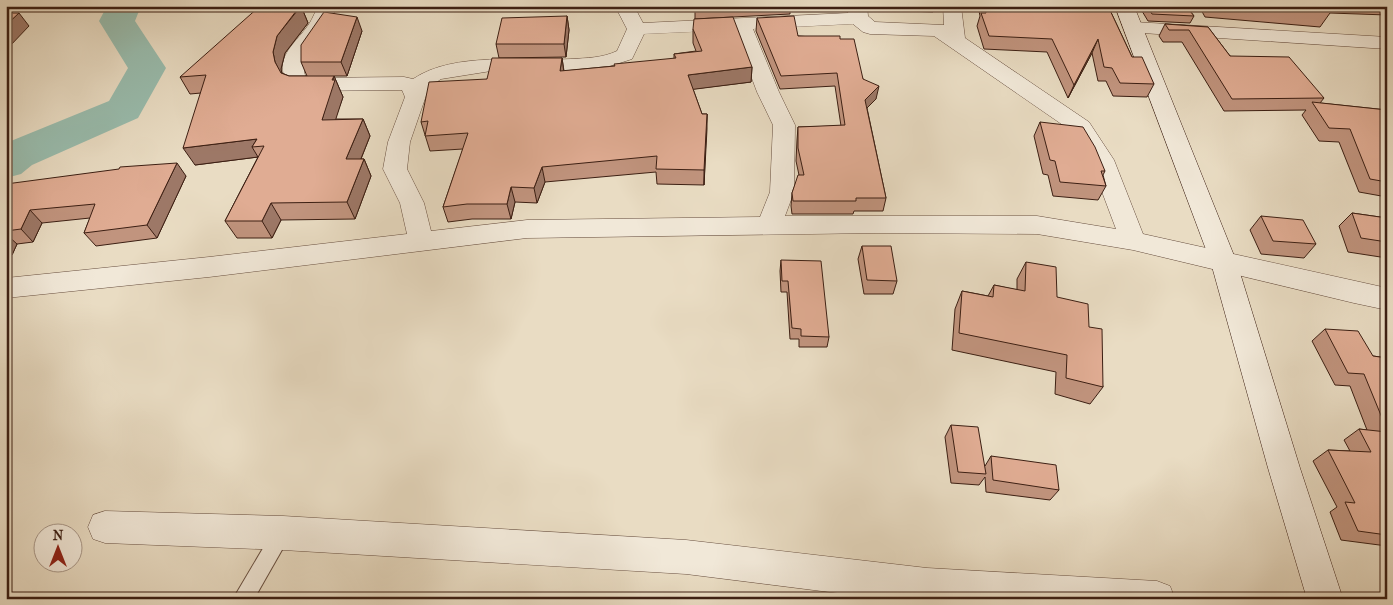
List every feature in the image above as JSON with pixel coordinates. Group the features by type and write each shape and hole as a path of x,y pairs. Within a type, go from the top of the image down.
{"street":[{"path":"328,6 317,27 299,47 292,70 298,85 404,84 412,86 415,96"},
{"path":"624,6 637,29"},
{"path":"952,6 955,41"},
{"path":"637,29 741,24 858,12 870,28 939,30 1080,127 1102,160 1133,241"},
{"path":"1325,599 1284,468 1224,263 1129,17 1387,43"},
{"path":"741,24 768,92 784,125 782,192 768,225"},
{"path":"421,241 412,203 395,169 399,142 420,84 435,74 491,65 552,66 601,63 617,59 625,55 637,29"},
{"path":"6,288 209,267 527,229 768,225 1037,225 1133,241 1387,299"},
{"path":"105,527 283,532 686,557 927,586 1157,599"}],"lane":[{"path":"243,599 283,532"}],"building":[{"path":"260,6 300,6 277,36 273,52 275,62 281,73 289,76 334,76 332,80 335,80 322,120 363,119 346,159 364,159 347,202 271,203 262,221 225,221 264,146 252,147 257,139 183,148 206,75 180,77"},
{"path":"985,6 1108,6 1132,57 1142,57 1154,84 1120,83 1112,68 1104,67 1098,39 1074,85 1052,39 989,36 981,13 986,13"},
{"path":"1147,6 1186,6 1194,16 1152,14"},
{"path":"1280,6 1329,6 1332,10"},
{"path":"324,12 357,17 341,62 301,62 301,45"},
{"path":"6,13 19,13 6,25"},
{"path":"567,16 564,44 496,44 502,18"},
{"path":"794,16 798,36 840,36 840,39 854,39 863,79 879,86 865,100 886,198 856,198 856,201 793,201 792,193 798,175 804,175 798,148 798,127 845,125 837,73 781,76 757,18"},
{"path":"733,17 752,67 688,75 702,114 707,114 704,170 656,169 657,156 542,167 534,188 511,187 507,204 467,204 443,207 468,133 425,136 428,121 421,122 429,82 487,79 492,58 562,58 560,71 676,58 674,54 702,51 693,29 694,19"},
{"path":"1165,24 1208,27 1230,56 1289,57 1324,98 1232,99 1189,30 1169,30"},
{"path":"1312,102 1387,110 1387,182 1370,179 1350,129 1329,128"},
{"path":"1040,122 1083,127 1095,147 1105,171 1101,171 1106,186 1060,182 1055,161 1050,160"},
{"path":"177,163 147,225 84,233 95,204 30,210 21,229 6,231 6,184 119,169 120,167"},
{"path":"1352,213 1387,218 1387,242 1361,238"},
{"path":"1261,216 1303,220 1316,244 1273,241"},
{"path":"862,246 891,246 897,281 867,280"},
{"path":"781,260 821,261 829,337 801,336 801,329 792,328 788,281 782,281"},
{"path":"1026,262 1056,267 1057,297 1088,304 1089,327 1102,329 1103,387 1066,378 1067,355 959,333 962,291 993,297 994,285 1025,291"},
{"path":"1325,329 1358,331 1373,356 1387,358 1387,430 1364,374 1348,373"},
{"path":"951,425 978,427 986,474 958,472"},
{"path":"1359,429 1387,432 1387,535 1358,531 1345,502 1355,503 1328,450 1371,452"},
{"path":"991,456 1056,465 1059,490 993,480"}],"waterway":[{"path":"6,164 17,155 124,109 147,68 117,21 124,6"}]}
